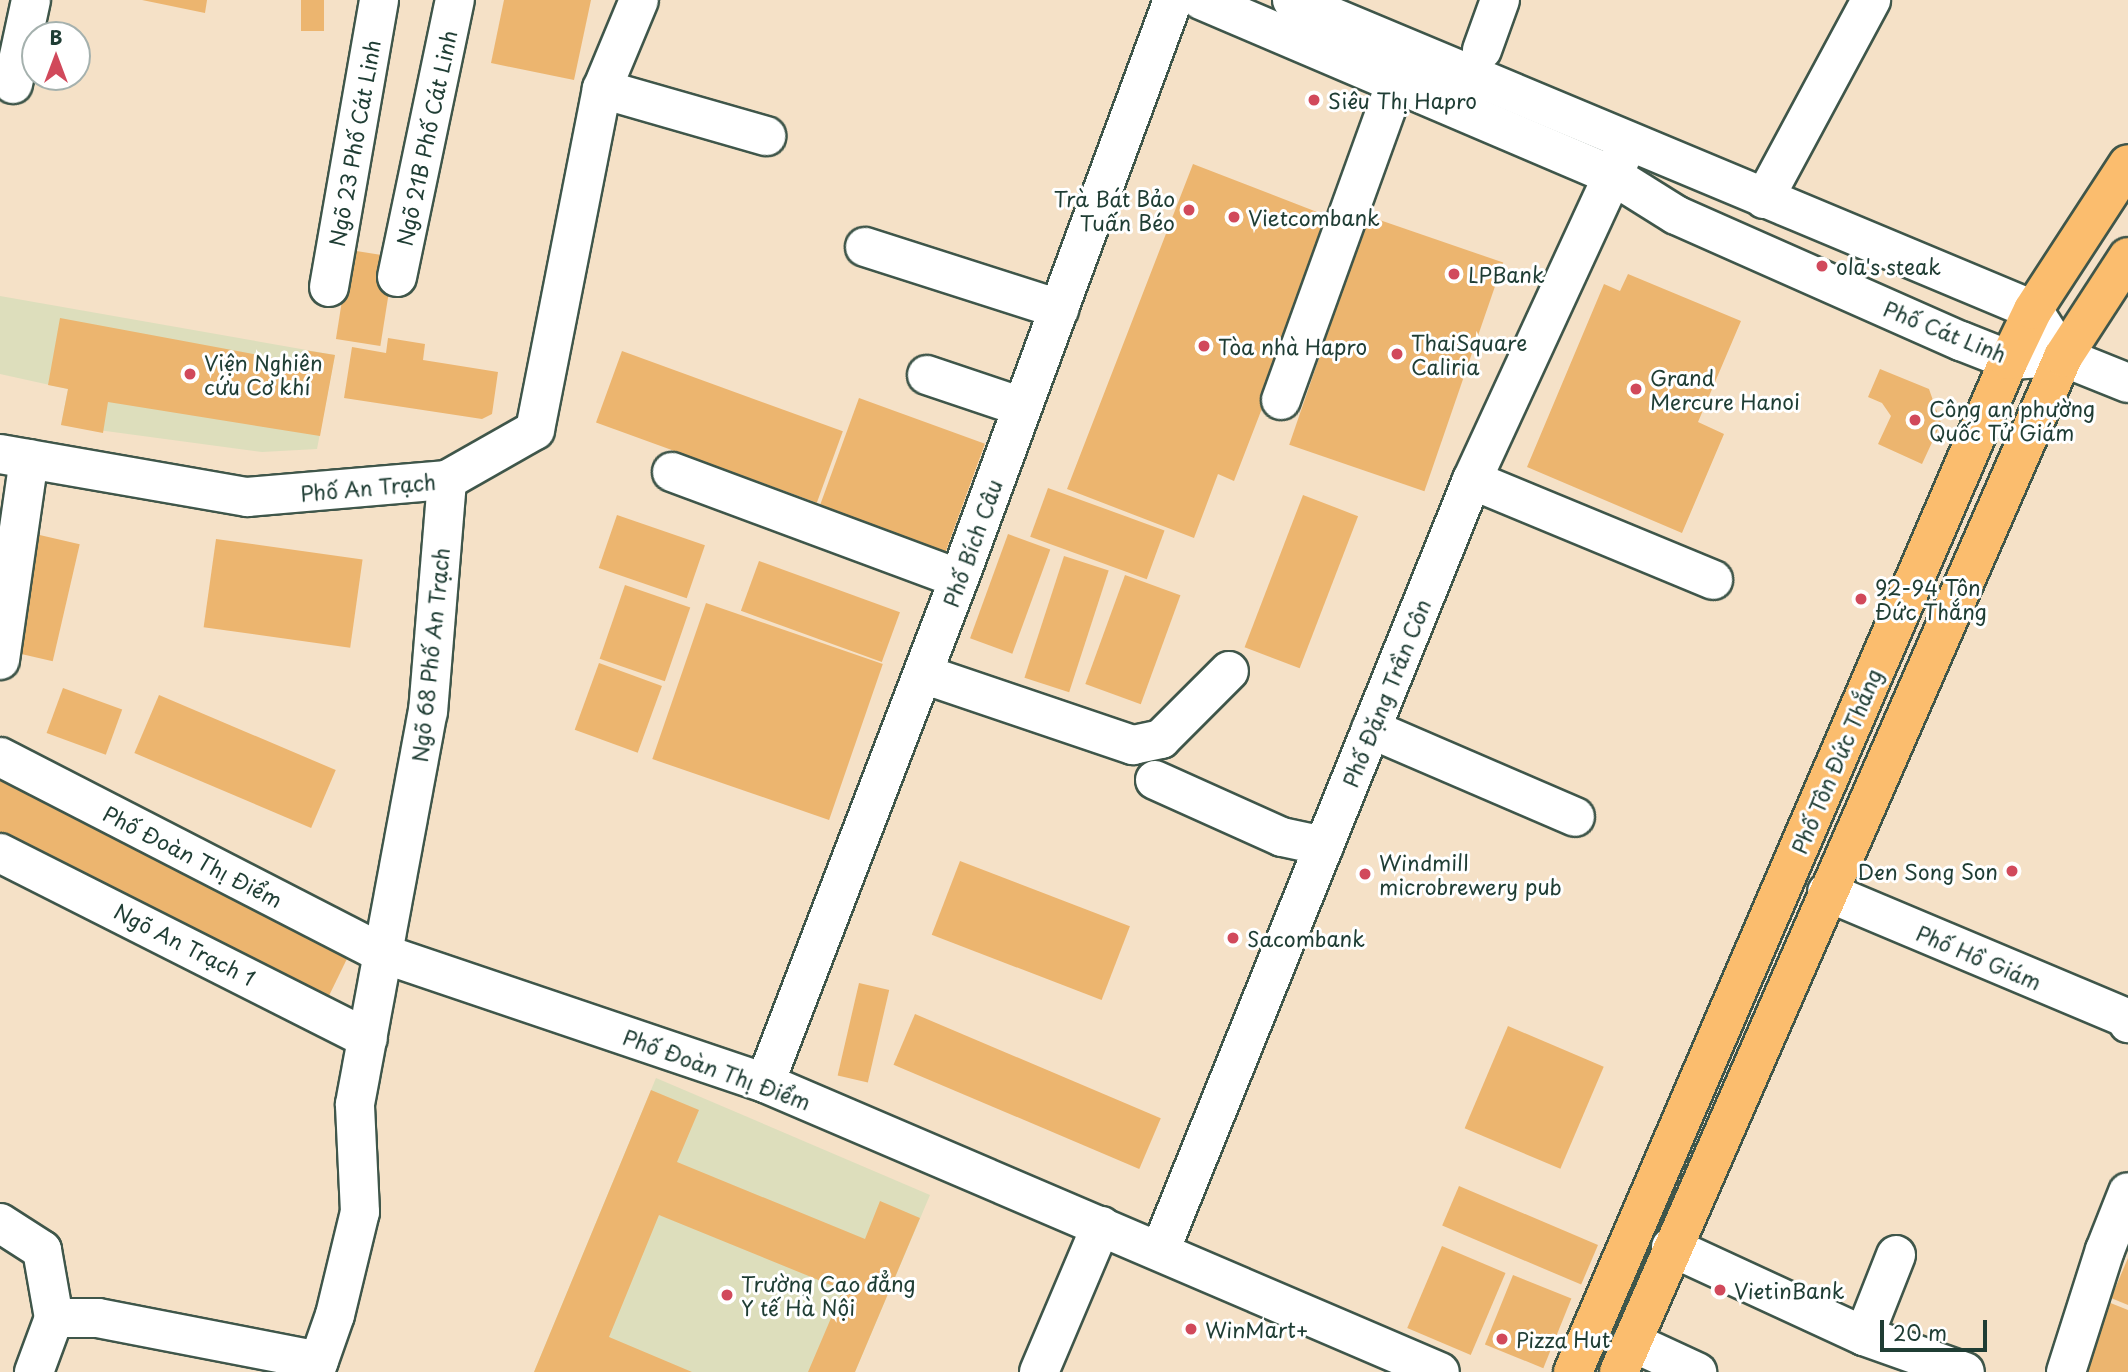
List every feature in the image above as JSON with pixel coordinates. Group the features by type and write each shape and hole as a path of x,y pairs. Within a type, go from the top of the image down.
{"main road":[{"name":"Phố Tôn Đức Thắng","path":"1573,1372 2009,360 2033,310 2128,164"},
{"name":"Phố Tôn Đức Thắng","path":"1625,1357 1768,1024 2063,357 2128,257"},
{"path":"1730,1006 1768,1024"}],"street":[{"path":"13,85 31,0"},
{"name":"Ngõ 23 Phố Cát Linh","path":"329,287 379,0"},
{"name":"Ngõ 21B Phố Cát Linh","path":"397,277 455,0"},
{"name":"Phố An Trạch","path":"14,456 247,497 447,480 535,430 602,89 639,0"},
{"name":"Phố Bích Câu","path":"765,1083 959,579 1173,0"},
{"name":"Phố Cát Linh","path":"1201,0 1396,83 1620,158 1765,199 2033,310"},
{"name":"Phố Cát Linh","path":"1292,0 1620,158 1675,215 2009,360 2063,357"},
{"path":"1482,50 1500,0"},
{"path":"1765,199 1871,0"},
{"path":"1282,400 1396,83"},
{"path":"602,89 766,136"},
{"name":"Phố Đặng Trần Côn","path":"1160,1251 1472,480 1620,158"},
{"path":"864,247 1059,309"},
{"path":"2033,310 2063,357 2128,383"},
{"path":"927,374 1022,407"},
{"path":"0,660 14,456"},
{"path":"672,472 959,579"},
{"name":"Ngõ 68 Phố An Trạch","path":"317,1366 360,1212 355,1104 428,712 447,480"},
{"path":"1472,480 1713,580"},
{"path":"923,674 1133,745 1161,739 1229,671"},
{"path":"1371,729 1576,817"},
{"name":"Phố Đoàn Thị Điểm","path":"0,757 384,954 765,1083 1440,1372"},
{"path":"1155,780 1282,837 1324,846"},
{"name":"Ngõ An Trạch 1","path":"0,853 368,1039"},
{"name":"Phố Hồ Giám","path":"1827,892 2127,1017"},
{"path":"2066,1372 2105,1250 2128,1192"},
{"path":"0,1223 42,1250 54,1318 34,1372"},
{"path":"1039,1372 1101,1226"},
{"path":"1671,1247 1864,1336 1965,1372"},
{"path":"1864,1336 1896,1255"},
{"path":"54,1318 98,1318 317,1366"},
{"path":"1625,1357 1697,1372"}],"shaded area":[{"name":"Viện Nghiên cứu Cơ khí","path":"0,296 335,355 317,449 262,452 61,425 68,389 0,374"},
{"name":"Trường Cao đẳng Y tế Hà Nội","path":"656,1078 930,1195 855,1372 534,1372"}],"building":[{"path":"142,0 207,0 205,13"},
{"path":"301,0 324,0 324,31 301,31"},
{"path":"504,0 591,0 574,80 491,63"},
{"name":"Tòa nhà Hapro","path":"1193,164 1335,219 1234,481 1218,474 1194,538 1067,489"},
{"name":"ThaiSquare Caliria","path":"1368,216 1503,263 1424,491 1289,445"},
{"path":"350,250 394,257 380,346 336,339"},
{"name":"Grand Mercure Hanoi","path":"1628,274 1741,321 1698,422 1724,434 1682,533 1527,467 1604,284 1620,291"},
{"name":"Viện Nghiên cứu Cơ khí","path":"60,318 301,363 304,350 335,355 320,436 108,402 103,433 61,425 68,389 48,385"},
{"path":"388,338 425,344 423,360 498,372 492,414 482,419 344,398 352,347 386,353"},
{"path":"622,351 843,431 817,503 596,422"},
{"name":"Công an phường Quốc Tử Giám","path":"1880,369 1929,389 1941,423 1922,464 1878,444 1891,416 1882,403 1868,397"},
{"path":"859,398 985,444 945,555 819,509"},
{"path":"1048,488 1165,530 1147,579 1030,537"},
{"path":"1303,495 1358,516 1300,668 1245,647"},
{"path":"617,515 705,545 687,598 599,568"},
{"path":"31,533 80,544 53,661 4,650"},
{"path":"1008,534 1050,549 1012,654 970,638"},
{"path":"216,539 363,560 350,648 204,627"},
{"path":"1064,556 1109,571 1069,692 1024,678"},
{"path":"759,561 900,612 882,662 741,611"},
{"path":"1125,575 1180,595 1141,704 1085,684"},
{"path":"625,585 690,607 665,681 600,659"},
{"path":"706,603 883,664 829,820 652,759"},
{"path":"599,663 662,686 638,753 575,730"},
{"path":"63,688 122,710 106,755 47,733"},
{"path":"159,695 336,770 311,828 134,753"},
{"path":"0,776 352,948 326,1003 0,844"},
{"path":"960,861 1130,926 1102,1000 932,935"},
{"path":"859,983 889,990 868,1083 838,1076"},
{"path":"915,1014 1161,1118 1139,1169 894,1065"},
{"path":"1508,1026 1604,1067 1560,1169 1465,1128"},
{"path":"651,1090 699,1110 677,1162 865,1239 880,1201 920,1218 855,1372 808,1372 843,1290 659,1215 609,1337 692,1372 534,1372"},
{"path":"1459,1186 1598,1245 1581,1285 1442,1226"},
{"path":"1442,1246 1506,1273 1471,1355 1407,1328"},
{"path":"2128,1258 2128,1305 2111,1298"},
{"path":"1513,1275 1571,1299 1543,1368 1485,1345"},
{"path":"2108,1302 2128,1310 2128,1372 2079,1372"}],"place":[{"name":"Siêu Thị Hapro","path":"1314,100"},
{"name":"Trà Bát Bảo Tuấn Béo","path":"1189,210"},
{"name":"Vietcombank","path":"1234,217"},
{"name":"ola's steak","path":"1822,266"},
{"name":"LPBank","path":"1454,274"},
{"name":"Tòa nhà Hapro","path":"1204,346"},
{"name":"ThaiSquare Caliria","path":"1397,354"},
{"name":"Viện Nghiên cứu Cơ khí","path":"190,374"},
{"name":"Grand Mercure Hanoi","path":"1636,389"},
{"name":"Công an phường Quốc Tử Giám","path":"1915,420"},
{"name":"92-94 Tôn Đức Thắng","path":"1861,599"},
{"name":"Den Song Son","path":"2012,871"},
{"name":"Windmill microbrewery pub","path":"1365,874"},
{"name":"Sacombank","path":"1233,938"},
{"name":"VietinBank","path":"1720,1290"},
{"name":"Trường Cao đẳng Y tế Hà Nội","path":"727,1295"},
{"name":"WinMart+","path":"1191,1329"},
{"name":"Pizza Hut","path":"1502,1339"}]}
